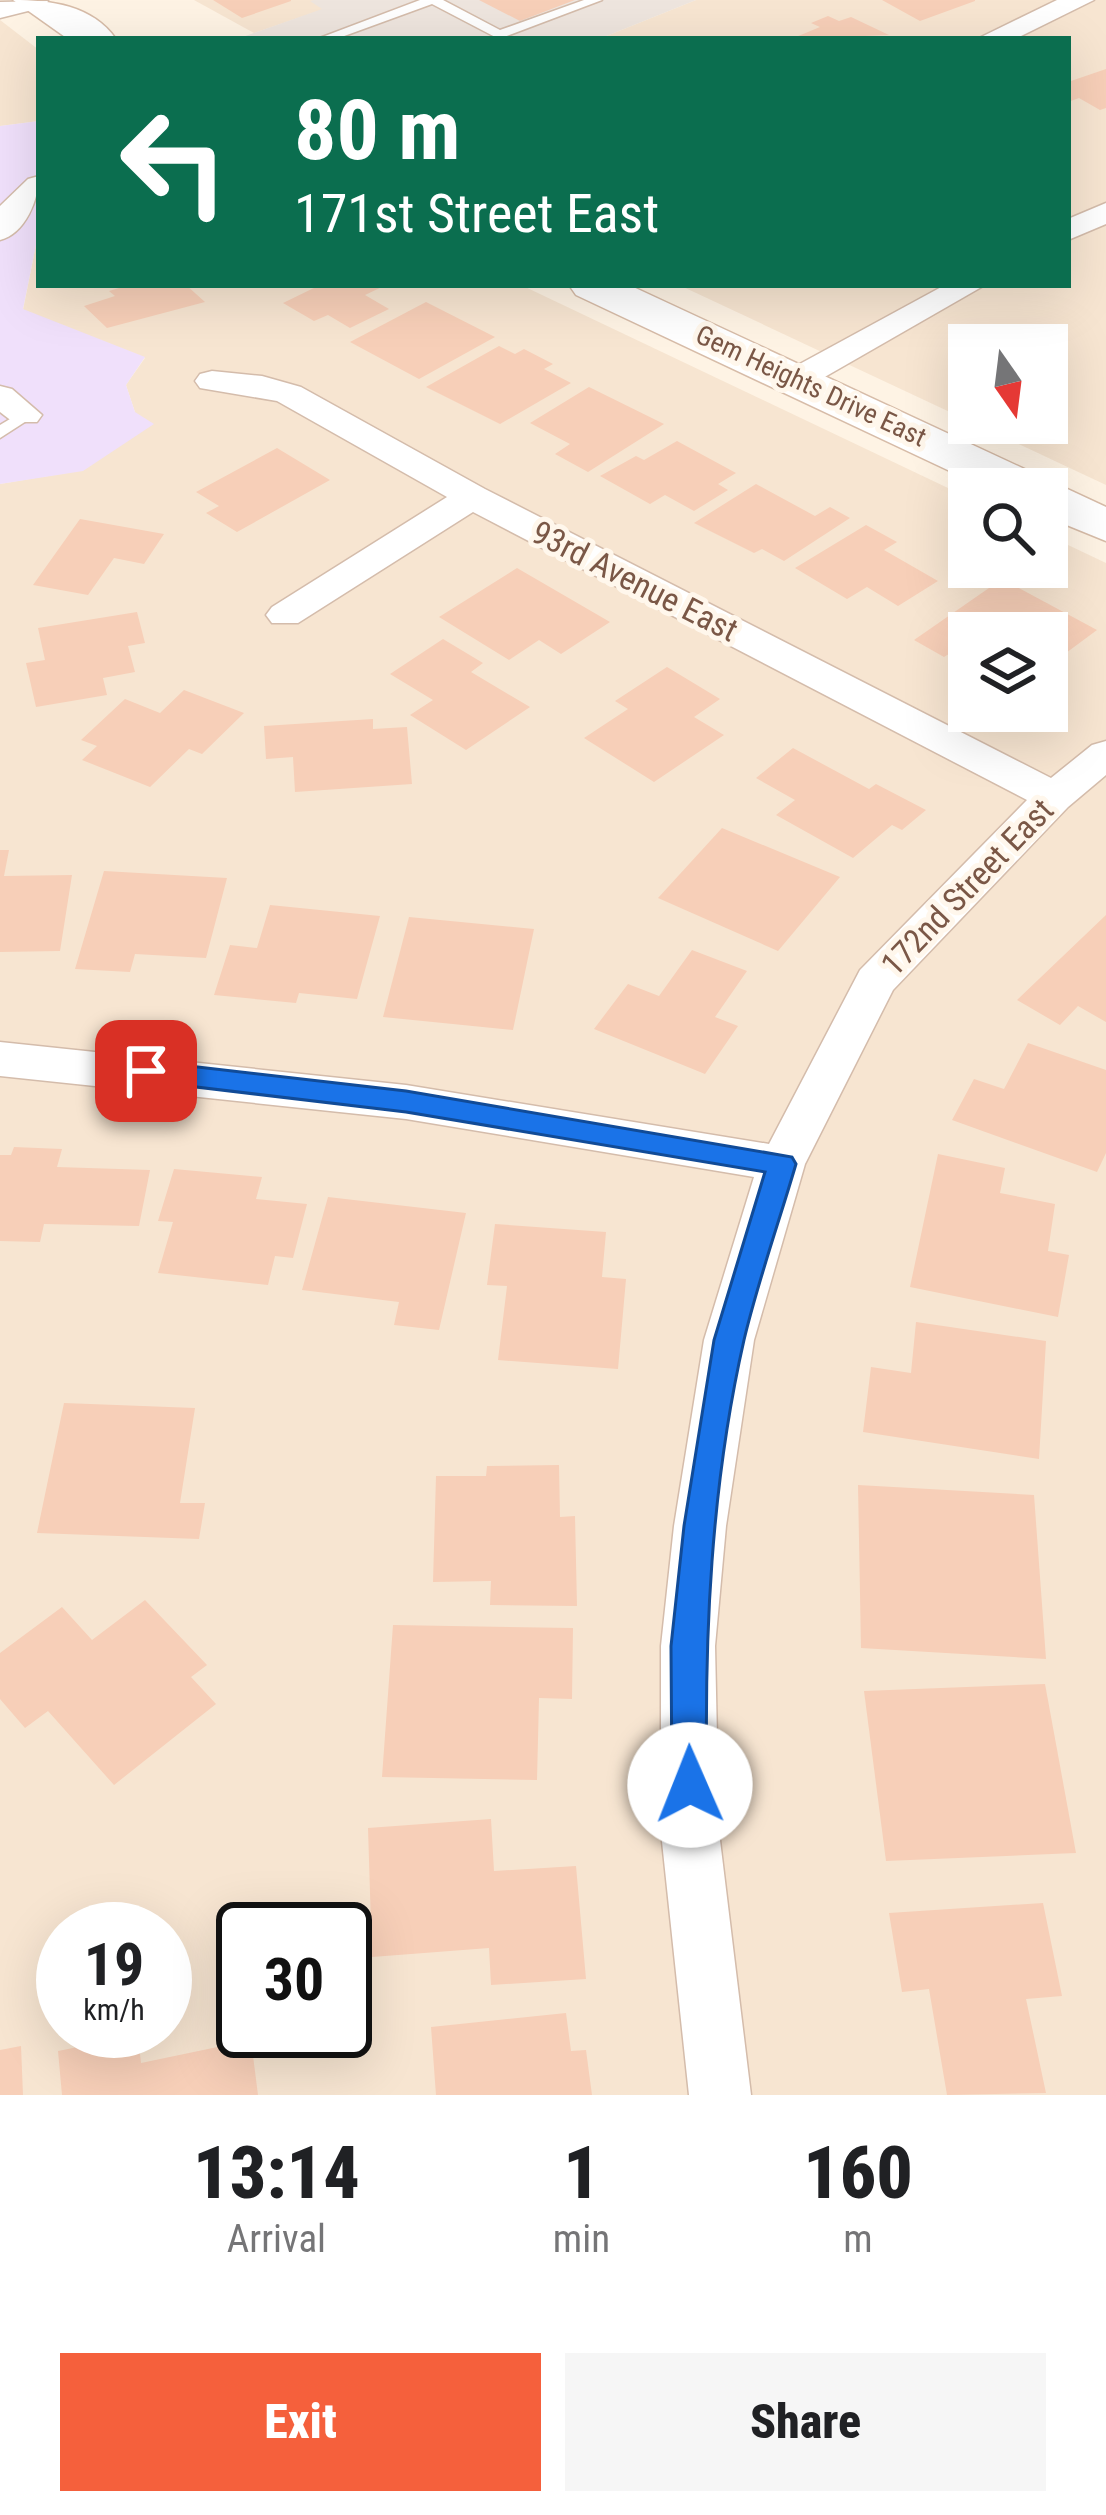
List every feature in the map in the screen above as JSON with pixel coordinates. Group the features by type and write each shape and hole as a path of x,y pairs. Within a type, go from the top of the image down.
{"street":[{"path":"0,10 33,0 91,36"},
{"path":"998,36 1080,0"},
{"path":"5,215 36,188"},
{"path":"1071,230 1106,212"},
{"name":"Gem Heights Drive East","path":"599,288 984,468"},
{"path":"797,379 964,288"},
{"name":"93rd Avenue East","path":"212,381 289,394 472,496 1054,797"},
{"path":"285,615 472,496"},
{"path":"1068,508 1106,526"},
{"name":"172nd Street East","path":"782,1164 876,981 1054,797 1106,754"},
{"path":"0,1058 406,1102 782,1164 729,1340 700,1526 688,1646 690,1832 720,2095"}],"lane":[{"path":"333,36 436,1 499,35 596,0"}],"shaded area":[{"path":"194,0 314,0 324,9 254,33"},
{"path":"696,0 1106,0 1106,485 1019,444 1068,444 1068,324 948,324 948,411 685,288 1071,288 1071,36 606,36"},
{"path":"696,0 606,36 246,36 322,9 310,1"},
{"path":"0,20 36,48 36,121 0,126"},
{"path":"36,121 36,245 23,309 145,357 126,385 135,412 154,424 83,471 0,484 0,126"},
{"path":"36,245 36,288 527,288 948,488 948,588 1068,588 1068,545 1106,563 1106,2095 0,2095 0,484 83,470 135,412 126,385 145,358 23,310"}],"building":[{"path":"213,0 291,0 291,1 242,18"},
{"path":"479,0 575,0 520,21"},
{"path":"882,0 975,0 975,1 920,21"},
{"path":"828,16 839,21 851,17 889,35 798,36 820,27 811,23"},
{"path":"1106,69 1106,108 1100,110 1079,98 1071,101 1071,81"},
{"path":"189,288 205,302 107,328 84,306 115,296 109,291"},
{"path":"314,288 380,288 365,295 389,309 350,328 328,315 314,321 283,303"},
{"path":"426,302 495,337 419,379 350,342"},
{"path":"499,346 515,354 524,349 553,364 544,369 571,383 500,424 426,387"},
{"path":"589,387 664,424 588,472 555,454 570,444 530,423"},
{"path":"677,441 736,473 718,484 728,490 694,511 665,495 650,504 600,476 636,456 644,460"},
{"path":"277,448 330,480 237,532 206,513 219,506 196,492"},
{"path":"756,484 815,516 830,507 850,518 784,561 762,549 754,553 694,523"},
{"path":"80,519 164,534 144,564 114,558 88,595 33,585"},
{"path":"866,525 897,542 884,550 938,581 898,606 867,587 847,599 795,568"},
{"path":"517,568 610,622 561,654 539,640 509,660 439,617"},
{"path":"989,588 1019,588 1063,612 954,612"},
{"path":"137,612 145,643 128,646 135,672 103,678 107,695 36,707 26,663 45,660 38,628"},
{"path":"1068,614 1097,630 1068,651"},
{"path":"948,616 948,655 944,657 914,640"},
{"path":"443,639 483,663 471,672 530,707 466,750 410,715 433,700 390,674"},
{"path":"667,667 720,699 694,717 724,735 654,782 584,738 628,709 615,701"},
{"path":"184,690 244,713 202,754 189,749 150,787 82,760 97,746 81,740 125,699 160,713"},
{"path":"373,719 373,729 407,727 412,784 295,792 293,757 266,759 264,726"},
{"path":"793,748 869,789 876,784 926,810 902,830 892,825 853,858 776,815 795,800 756,778"},
{"path":"722,828 840,877 778,951 658,898"},
{"path":"0,850 9,850 4,876 72,875 60,951 0,952"},
{"path":"104,871 227,878 206,958 135,954 130,972 75,969"},
{"path":"270,905 380,916 357,999 299,993 296,1003 214,995 230,945 257,948"},
{"path":"1106,915 1106,1022 1078,1006 1060,1025 1017,1000"},
{"path":"409,917 534,929 513,1030 383,1017"},
{"path":"692,950 747,971 715,1017 738,1026 705,1074 594,1029 628,984 659,996"},
{"path":"1028,1043 1106,1070 1106,1153 1097,1172 952,1120 974,1079 1004,1089"},
{"path":"14,1147 62,1149 57,1167 150,1170 139,1226 44,1224 40,1242 0,1241 0,1155 11,1155"},
{"path":"938,1154 1005,1168 1000,1193 1055,1204 1048,1251 1069,1255 1058,1317 910,1287"},
{"path":"174,1169 262,1177 256,1199 307,1204 293,1258 275,1256 268,1285 158,1273 173,1222 158,1221"},
{"path":"328,1197 466,1213 439,1330 394,1325 399,1302 302,1290"},
{"path":"495,1224 606,1232 602,1277 626,1279 618,1369 498,1360 507,1286 487,1285"},
{"path":"916,1322 1046,1341 1039,1459 863,1432 871,1367 911,1373"},
{"path":"64,1403 195,1408 180,1503 205,1503 199,1539 37,1533"},
{"path":"559,1465 560,1517 575,1516 577,1606 490,1605 491,1581 433,1582 436,1476 486,1476 487,1466"},
{"path":"858,1485 1034,1495 1046,1659 861,1648"},
{"path":"145,1600 207,1665 191,1677 216,1704 114,1785 48,1711 25,1728 0,1699 0,1653 62,1607 92,1640"},
{"path":"393,1625 573,1628 572,1699 539,1698 537,1780 382,1777"},
{"path":"1045,1684 1076,1853 886,1861 864,1691"},
{"path":"491,1819 494,1871 576,1866 586,1979 491,1985 489,1948 372,1957 368,1828"},
{"path":"1043,1903 1062,1996 1026,1999 1046,2093 947,2095 929,1989 902,1992 889,1913"},
{"path":"566,2013 571,2051 586,2050 592,2095 436,2095 431,2027"},
{"path":"21,2046 23,2095 0,2095 0,2050"},
{"path":"216,2047 216,2058 253,2058 258,2095 62,2095 59,2058 140,2058 141,2063 192,2058 192,2052"}],"route":[{"path":"146,1071 406,1102 782,1164 729,1340 700,1526 688,1646 690,1785"}]}
